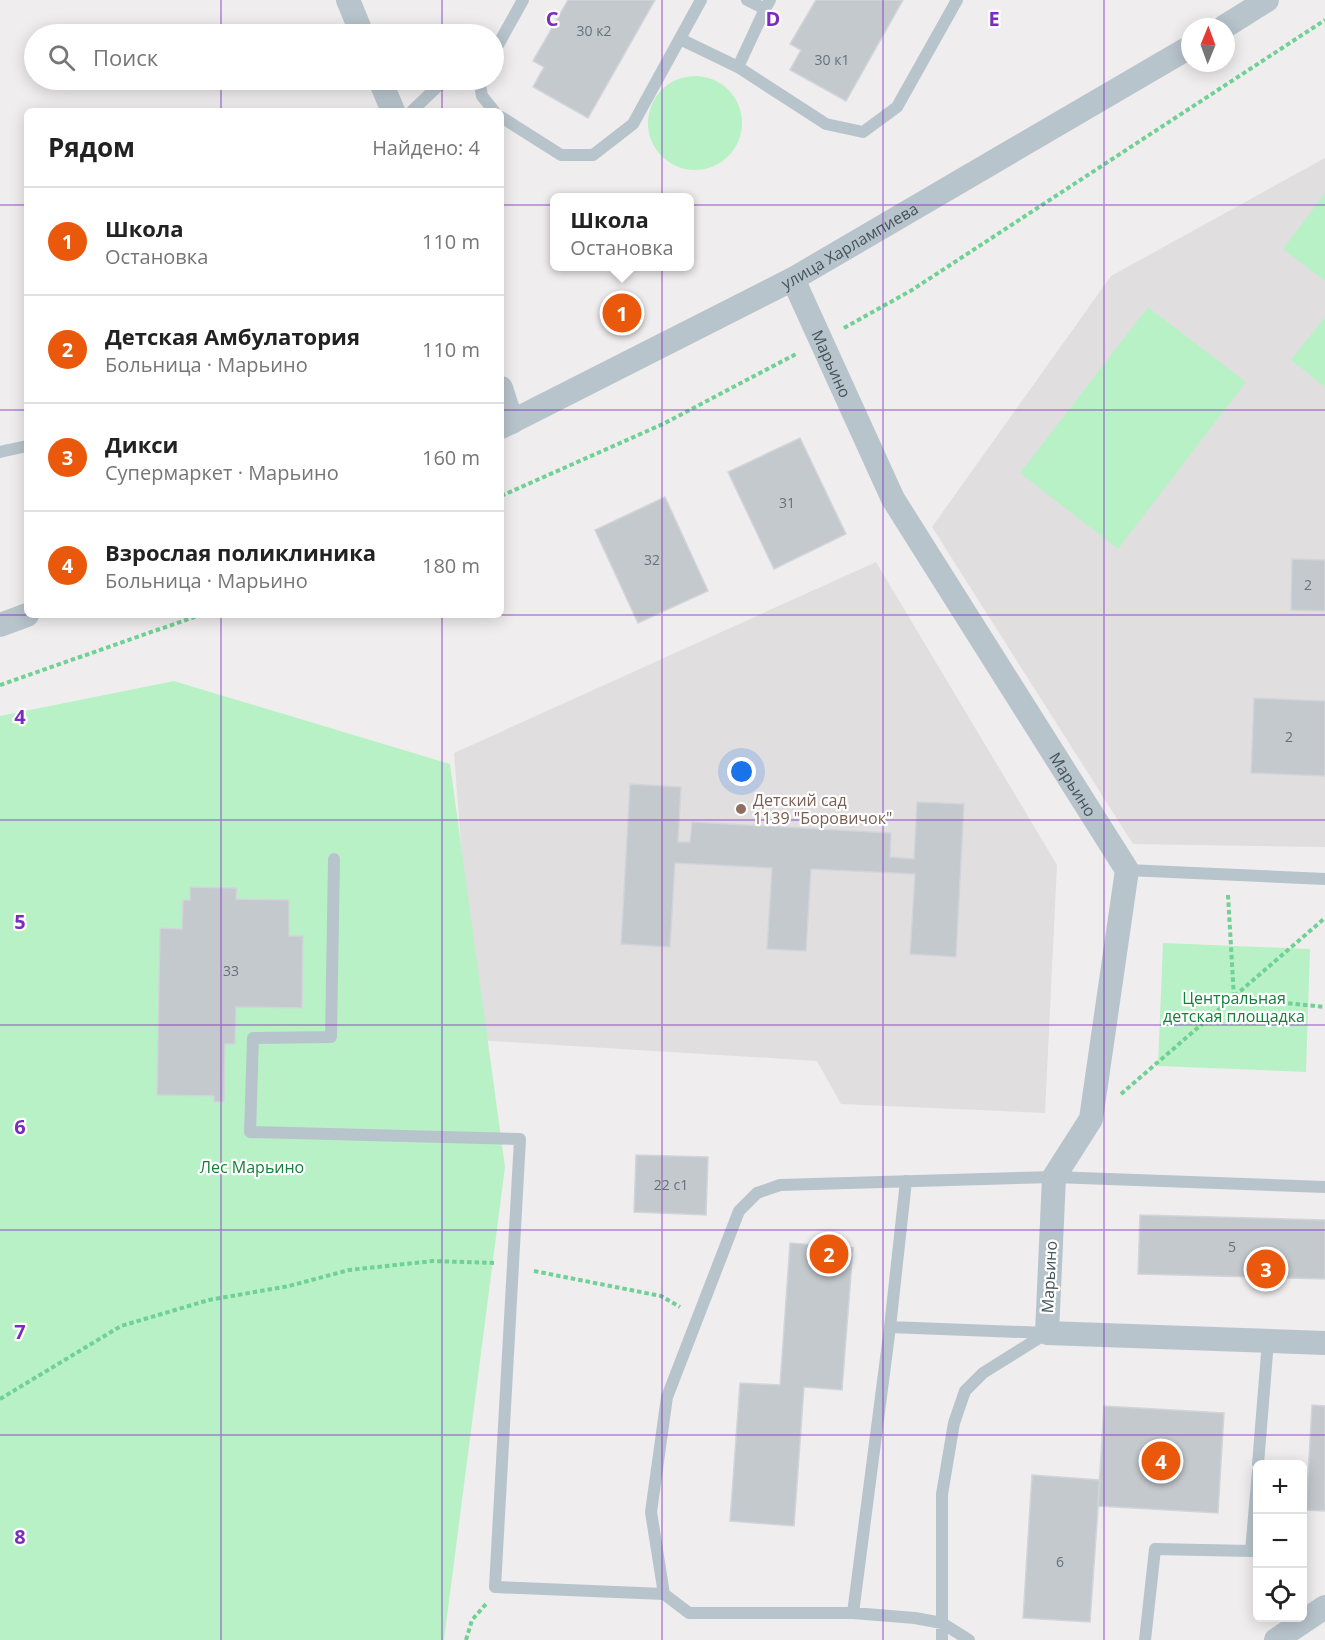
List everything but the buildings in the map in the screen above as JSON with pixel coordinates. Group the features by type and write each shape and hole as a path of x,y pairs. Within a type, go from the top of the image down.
{"street":[{"path":"348,0 358,24"},
{"path":"1235,20 1268,0"},
{"name":"улица Харлампиева","path":"506,425 793,279 1181,52"},
{"path":"384,90 392,108"},
{"name":"Марьино","path":"793,279 893,499 1127,870 1091,1119 1054,1177 1047,1333"},
{"path":"0,625 24,616"},
{"path":"1047,1333 1325,1343"},
{"path":"1276,1640 1325,1607"}],"lane":[{"path":"504,34 523,0"},
{"path":"504,119 561,155 593,155 633,124 701,0"},
{"path":"738,67 768,5 747,0"},
{"path":"680,39 738,67 826,124 863,132 897,107 957,0"},
{"path":"415,108 434,90"},
{"path":"481,90 482,96 492,108"},
{"path":"0,452 24,447"},
{"path":"334,859 331,1037 253,1038 250,1132 520,1139 495,1587 664,1594 689,1613 853,1613 942,1623 969,1640"},
{"path":"1127,870 1325,879"},
{"path":"664,1594 651,1512 667,1397 696,1316 739,1211 757,1193 780,1185 1054,1177 1325,1188"},
{"path":"853,1613 890,1327 906,1181"},
{"path":"890,1327 1047,1333"},
{"path":"942,1640 942,1494 954,1423 965,1391 983,1373 1047,1333"},
{"path":"1258,1460 1268,1341"},
{"path":"1144,1640 1155,1549 1251,1551 1254,1514"}],"path":[{"path":"504,495 663,424 912,290 1325,20"},
{"path":"0,685 191,618"},
{"path":"1227,876 1234,998"},
{"path":"1091,1119 1325,918"},
{"path":"1234,998 1325,1007"},
{"path":"0,1399 121,1326 209,1299 289,1286 349,1270 433,1261 492,1263 661,1296 696,1316"},
{"path":"466,1640 472,1620 483,1610 495,1587"}],"shaded area":[{"path":"1325,158 1325,847 1133,844 932,527 1111,276"},
{"name":"Детский сад 1139 \"Боровичок\"","path":"876,562 1057,865 1045,1113 841,1104 817,1061 476,1040 454,753"}],"green space":[{"path":"695,76 713,80 728,90 738,105 742,123 738,141 728,156 713,166 695,170 677,166 662,156 652,141 648,123 652,105 662,90 677,80"},
{"path":"1325,193 1325,281 1283,249"},
{"path":"1148,307 1246,382 1118,549 1020,473"},
{"path":"1325,317 1325,387 1291,360"},
{"name":"Лес Марьино","path":"174,681 450,764 505,1167 444,1640 0,1640 0,716"},
{"name":"Центральная детская площадка","path":"1163,943 1310,949 1306,1072 1158,1066"}],"place":[{"name":"Школа","path":"622,313"},
{"name":"Детский сад 1139 \"Боровичок\"","path":"741,809"},
{"name":"Детская Амбулатория","path":"829,1254"},
{"name":"Дикси","path":"1266,1269"},
{"name":"Взрослая поликлиника","path":"1161,1461"}]}
